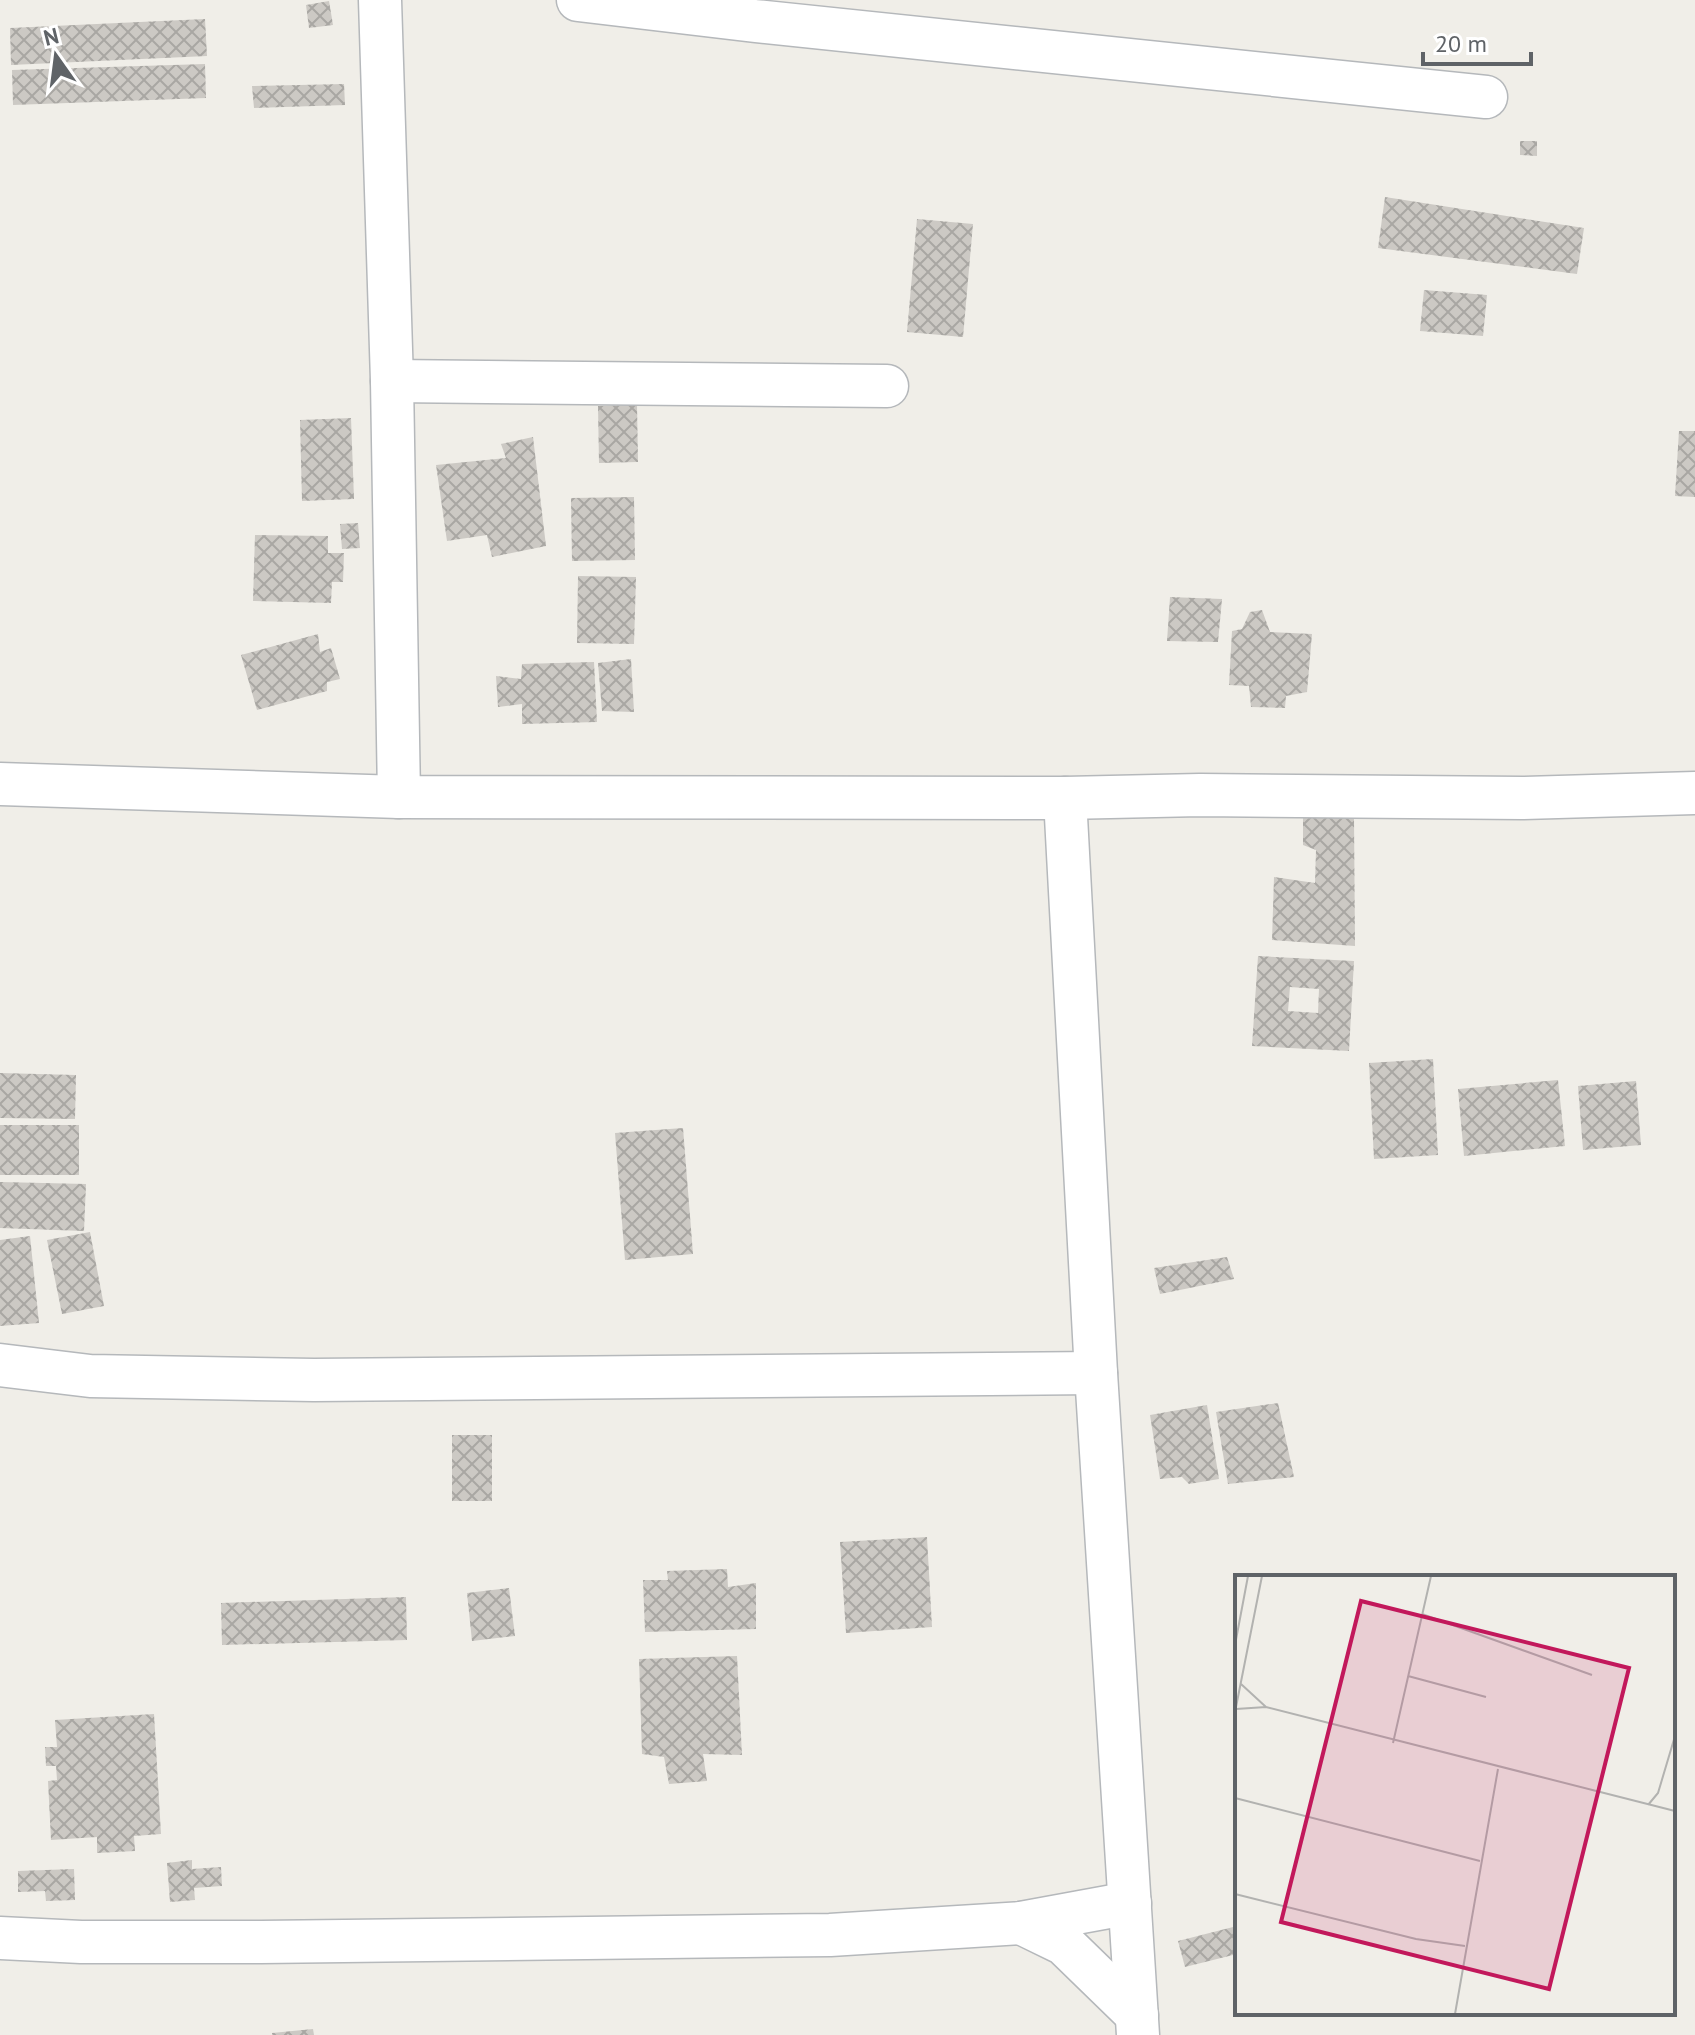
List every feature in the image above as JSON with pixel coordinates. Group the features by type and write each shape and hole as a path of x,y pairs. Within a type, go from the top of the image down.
{"street":[{"path":"380,0 392,381 399,797"},
{"path":"578,0 1486,97"},
{"path":"392,381 887,386"},
{"path":"0,784 399,797 1065,798 1200,795 1522,798 1695,793"},
{"path":"1065,798 1096,1373 1138,2025"},
{"path":"0,1365 90,1376 314,1380 1096,1373"},
{"path":"0,1938 81,1942 830,1935 1021,1923 1130,1903"},
{"path":"1021,1923 1064,1944 1138,2025"}],"building":[{"path":"329,1 333,25 309,28 306,5"},
{"path":"205,19 207,56 11,65 10,28"},
{"path":"205,64 206,98 13,105 12,70"},
{"path":"344,84 345,105 254,108 252,86"},
{"path":"1520,141 1537,141 1537,156 1520,155"},
{"path":"1385,197 1584,228 1577,274 1378,248"},
{"path":"917,219 973,224 963,337 907,332"},
{"path":"1424,290 1487,295 1483,336 1420,331"},
{"path":"637,405 638,462 599,463 598,406"},
{"path":"351,418 354,499 302,501 300,420"},
{"path":"1679,431 1695,431 1695,497 1675,496"},
{"path":"533,437 546,546 492,557 487,535 447,541 436,465 506,458 501,444"},
{"path":"634,497 635,560 572,561 571,498"},
{"path":"358,523 360,548 342,549 340,524"},
{"path":"255,535 328,536 328,553 344,553 343,582 332,582 331,603 253,601"},
{"path":"578,576 636,577 634,644 577,643"},
{"path":"1170,597 1222,599 1218,642 1167,641"},
{"path":"1262,610 1270,632 1312,634 1307,692 1286,696 1285,708 1251,707 1249,686 1229,685 1232,631 1242,629 1250,612"},
{"path":"318,634 320,652 331,648 340,679 327,682 327,691 257,710 241,655"},
{"path":"631,659 634,712 602,711 598,663"},
{"path":"594,662 597,722 522,724 522,704 498,707 496,676 521,679 522,664"},
{"path":"1303,817 1354,818 1355,946 1272,940 1274,877 1315,883 1316,850 1303,845"},
{"path":"1258,956 1354,961 1349,1051 1252,1046","holes":["1290,987 1319,989 1318,1013 1288,1011"]},
{"path":"1433,1059 1438,1155 1374,1159 1369,1063"},
{"path":"0,1073 76,1075 75,1119 0,1118"},
{"path":"1558,1080 1565,1146 1464,1156 1458,1089"},
{"path":"1636,1081 1641,1145 1583,1150 1578,1086"},
{"path":"0,1125 79,1125 79,1175 0,1175"},
{"path":"683,1128 693,1254 625,1260 615,1133"},
{"path":"0,1182 86,1184 84,1231 0,1228"},
{"path":"90,1232 104,1306 62,1314 47,1240"},
{"path":"30,1236 39,1323 0,1326 0,1240"},
{"path":"1227,1257 1234,1279 1160,1294 1154,1268"},
{"path":"1278,1403 1294,1477 1228,1484 1216,1412"},
{"path":"1207,1405 1219,1479 1189,1484 1182,1477 1160,1479 1150,1415"},
{"path":"452,1435 492,1435 492,1501 452,1501"},
{"path":"927,1537 932,1627 846,1633 840,1542"},
{"path":"727,1569 728,1587 756,1583 756,1629 645,1632 643,1580 668,1580 667,1571"},
{"path":"509,1588 515,1636 472,1641 467,1593"},
{"path":"406,1597 407,1640 222,1645 221,1603"},
{"path":"737,1656 742,1755 703,1754 707,1781 669,1784 664,1757 642,1754 639,1659"},
{"path":"154,1714 161,1834 134,1836 135,1851 97,1853 97,1837 51,1840 48,1781 57,1780 56,1766 46,1766 45,1747 57,1747 55,1720"},
{"path":"192,1860 192,1869 221,1867 222,1886 194,1888 195,1900 170,1902 167,1863"},
{"path":"74,1869 75,1900 46,1901 45,1891 18,1892 18,1871"},
{"path":"1235,1927 1235,1954 1185,1967 1178,1941"},
{"path":"313,2029 314,2035 272,2035 272,2033"}]}
